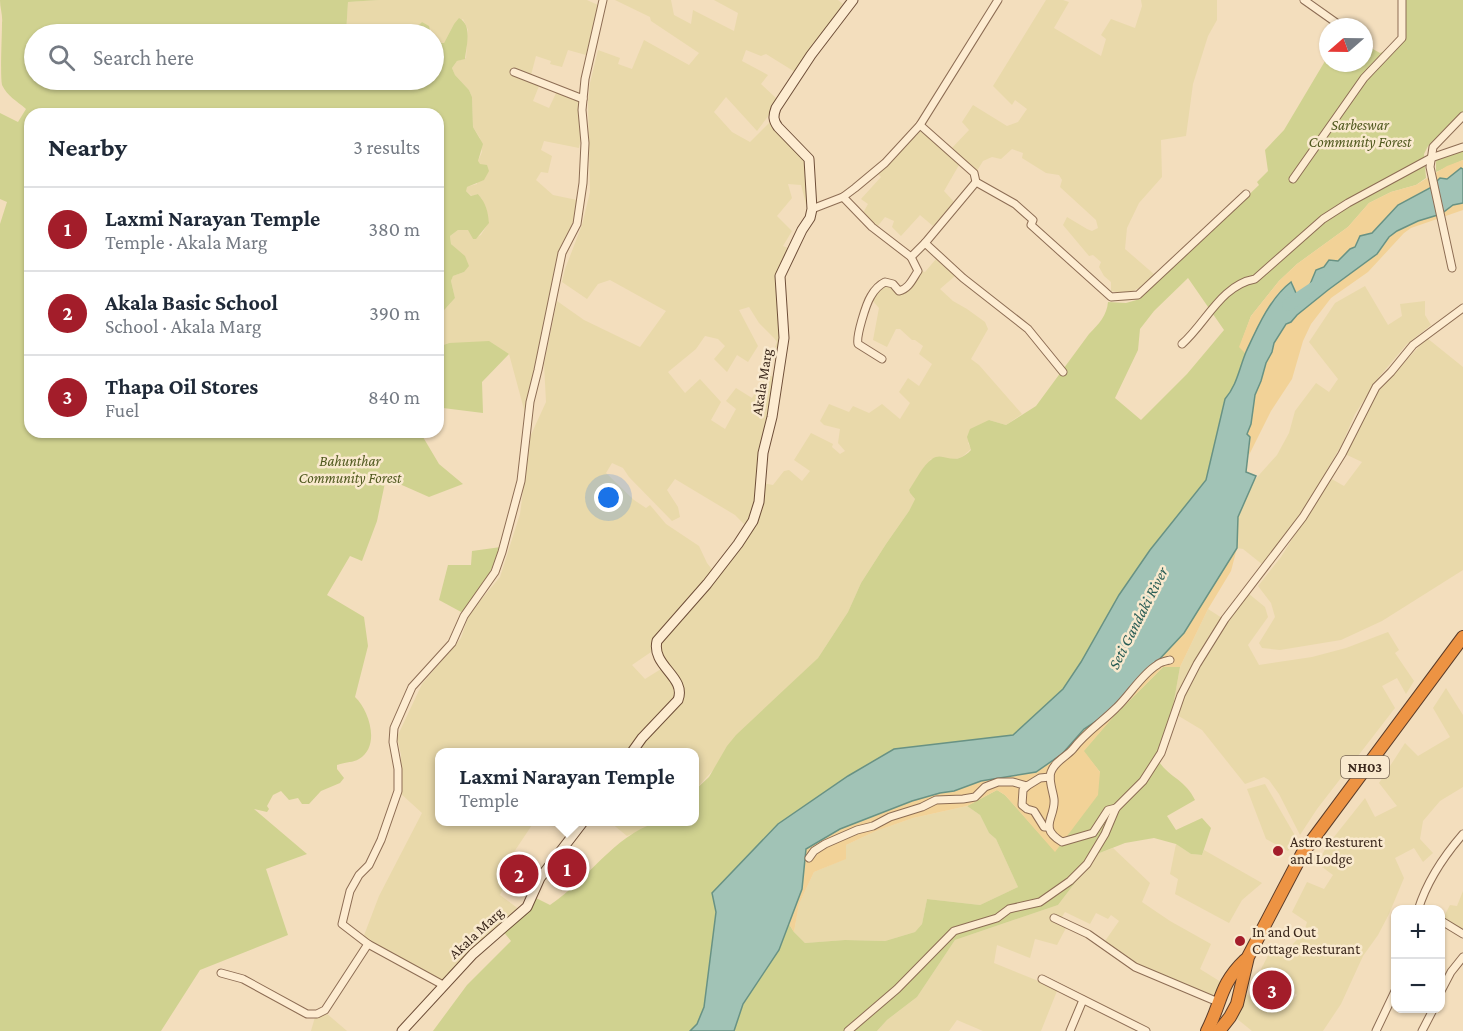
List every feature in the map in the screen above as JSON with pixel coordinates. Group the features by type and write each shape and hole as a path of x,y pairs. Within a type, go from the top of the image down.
{"highway":[{"name":"NH03","path":"1219,1031 1237,1004 1248,957 1302,854 1463,638"},
{"path":"1207,1031 1229,977 1248,957"}],"main road":[{"name":"Akala Marg","path":"635,748 680,695 677,683 657,656 657,641 708,584 744,536 758,508 763,453 772,417 784,338 780,276 810,218 812,209 809,159 778,127 774,121 774,115 776,108 811,55 852,0"},
{"name":"Akala Marg","path":"402,1031 443,985 503,926 527,907 540,878 580,826"}],"street":[{"path":"443,985 368,945 342,924 350,891 359,875 369,865 381,840 398,791 398,770 393,742 394,728 412,687 452,643 464,616 495,572 502,552 521,481 530,402 562,253 577,224 584,183 583,99 589,56 603,0"},
{"path":"812,209 843,197 885,163 920,125 998,0"},
{"path":"1304,0 1330,18"},
{"path":"1293,179 1365,78 1402,38 1403,18 1400,3 1402,0"},
{"path":"514,72 583,99"},
{"path":"1452,268 1430,167 1433,147 1463,116"},
{"path":"920,125 974,173 976,182 1015,204 1033,220 1031,225 1111,297 1138,295 1246,194"},
{"path":"1182,344 1223,296 1247,280 1255,279 1323,219 1431,158 1463,147"},
{"path":"911,257 976,182"},
{"path":"843,197 872,227 911,257 918,271 905,290 899,291 893,284 885,282 878,286 868,302 858,333 858,344 882,359"},
{"path":"925,243 963,278 1028,329 1063,372"},
{"path":"848,1031 897,988 954,931 997,918 1009,909 1040,902 1070,881 1087,864 1106,834 1116,808 1143,781 1161,753 1182,695 1197,664 1225,619 1303,517 1342,454 1376,387 1413,345 1463,308"},
{"path":"1116,808 1108,810 1093,833 1062,842 1054,837 1049,827 1054,802 1051,770 1059,760 1068,755 1079,741 1114,711 1148,673 1158,664 1170,660"},
{"path":"1049,827 1044,827 1034,811 1022,805 1023,790 1040,778 1050,777"},
{"path":"809,858 814,851 825,844 936,800 975,796 985,787 998,782 1013,782 1028,786"},
{"path":"1420,905 1422,894 1444,856 1463,834"},
{"path":"1054,918 1088,934 1135,967 1218,1002"},
{"path":"1445,923 1463,934"},
{"path":"221,973 243,979 307,1014 317,1014 325,1010 368,945"},
{"path":"1445,983 1463,957"},
{"path":"1042,979 1146,1031"},
{"path":"1376,1031 1391,998"},
{"path":"1070,1031 1083,1000"},
{"path":"1422,1031 1431,1013"}],"shaded area":[{"path":"587,0 598,5 586,55 568,50 562,67 550,64 551,61 536,56 531,75 530,81 539,86 533,101 549,108 557,91 579,100 581,138 579,148 544,141 541,150 552,156 548,173 541,172 536,180 553,195 577,200 573,222 558,252 525,413 509,354 449,343 444,345 444,310 455,298 451,281 453,276 464,272 461,254 451,244 450,236 458,230 469,230 473,239 481,235 489,222 482,199 478,194 472,196 466,191 466,187 477,184 478,161 482,152 480,138 473,127 472,97 452,68 457,61 466,58 468,30 463,19 454,24 444,43 444,24 422,22 420,24 347,24 348,2"},
{"path":"615,0 671,0 674,15 691,24 693,10 734,31 738,13 714,0 838,0 843,4 795,72 766,54 761,56 746,50 742,61 768,75 761,84 776,98 769,115 757,131 726,97 714,112 732,132 750,142 771,121 806,160 810,204 806,204 801,185 788,184 792,198 777,216 792,231 783,246 788,248 777,274 782,323 779,349 775,347 777,342 759,323 749,307 739,310 758,346 748,362 737,355 727,372 714,359 725,346 718,339 705,336 696,349 668,372 685,393 700,379 721,402 711,420 725,429 736,409 726,401 736,388 752,398 766,375 774,377 757,503 746,526 735,515 675,479 667,490 678,507 680,517 672,521 623,468 612,463 606,473 634,500 646,508 650,505 666,524 699,546 714,572 652,645 651,652 632,665 645,679 661,669 676,689 675,699 631,748 435,748 435,826 531,826 497,873 507,880 500,895 520,910 494,929 442,981 363,938 379,896 422,813 400,793 401,755 397,737 422,684 461,638 469,614 500,577 520,514 530,437 546,402 544,364 557,301 584,320 640,347 666,311 610,280 598,284 587,299 562,282 582,225 590,192 588,102 598,50 620,58 618,64 632,69 644,40 689,65 699,53 651,21 650,17"},
{"path":"1046,0 1069,2 1054,28 1101,56 1106,39 1101,35 1111,19 1135,28 1142,6 1141,0 1217,0 1217,20 1208,36 1193,84 1186,136 1161,140 1162,177 1139,203 1127,228 1125,249 1155,275 1133,291 1121,293 1111,291 1111,282 1099,267 1101,262 1093,255 1089,256 1063,225 1067,217 1092,231 1098,228 1096,220 1060,187 1062,180 1059,175 1046,173 1022,158 1023,153 1012,149 1001,159 992,157 983,161 975,174 950,150 969,130 962,122 973,105 1007,126 1018,122 1027,109 1015,100 1012,105 993,86"},
{"path":"921,130 959,165 944,191 954,202 933,226 920,215 901,236 892,227 894,221 885,217 877,227 863,213 868,204 861,199 881,177 877,173"},
{"path":"936,259 955,276 940,289 953,301 985,322 988,329 971,359 1022,414 1006,425 989,420 968,443 971,449 962,457 952,460 931,459 909,490 915,499 909,511 861,583 848,612 818,658 794,681 699,786 699,748 638,748 682,699 658,649 665,635 704,595 753,526 762,483 773,485 784,471 789,470 802,481 810,471 794,460 811,433 833,444 832,447 840,454 845,451 838,443 840,429 824,425 820,421 829,404 849,412 853,406 869,413 882,404 900,419 910,403 899,392 908,378 919,386 932,364 919,354 923,346 900,329 896,329 887,347 873,340 879,308 871,299 886,284 899,293 920,270 925,272"},
{"path":"1365,286 1388,325 1402,316 1400,304 1425,301 1425,315 1431,325 1407,344 1379,377 1355,414 1342,444 1304,510 1263,565 1243,549 1237,548 1238,517 1251,484 1277,455 1289,433 1295,411 1316,383 1329,392 1338,379 1309,342 1335,303"},
{"path":"1427,338 1463,367 1463,570 1382,621 1341,640 1280,650 1262,648 1259,643 1275,617 1271,603 1258,586 1281,557 1330,478 1344,486 1362,462 1345,454 1377,392"},
{"path":"1243,589 1265,607 1268,617 1248,645 1259,665 1312,657 1346,648 1388,632 1399,650 1395,653 1414,681 1406,694 1397,678 1382,686 1395,708 1317,809 1300,835 1279,794 1269,780 1264,777 1245,784 1202,730 1172,712 1180,667 1208,609 1222,618"},
{"path":"1446,688 1463,715 1463,787 1440,801 1423,821 1420,839 1433,853 1423,862 1414,848 1395,858 1404,878 1378,935 1363,956 1341,1004 1323,1031 1252,1031 1236,1018 1245,993 1273,1013 1281,1004 1286,1006 1297,995 1261,969 1271,950 1282,956 1304,932 1307,922 1292,912 1307,882 1324,889 1333,875 1318,864 1326,847 1365,798 1375,817 1397,806 1379,783 1405,743 1418,756 1450,737 1433,708"},
{"path":"1265,784 1297,839 1288,851 1266,839 1247,789"},
{"path":"967,806 980,815 989,833 996,839 1018,887 980,905 927,899 922,924 915,932 885,941 845,940 805,943 794,932 799,904 814,872 845,859 846,845 913,818"},
{"path":"615,826 650,826 627,836"},
{"path":"1176,844 1191,854 1202,855 1204,850 1262,883 1242,900 1229,923 1175,894 1178,879 1170,874"},
{"path":"1113,848 1150,883 1142,902 1211,944 1200,969 1221,982 1212,997 1135,965 1119,953 1105,941 1119,921 1111,915 1108,919 1096,913 1090,924 1065,912 1058,923 1066,928 1057,945 1035,939 1030,958 997,945 994,963 1057,991 1041,1031 983,1031 957,1020 949,1031 877,1031 887,1020 917,997 955,940 1058,905 1097,854"},
{"path":"1463,891 1463,930 1445,919 1450,905 1457,906"},
{"path":"326,1013 347,1031 311,1031 315,1017"}],"green space":[{"path":"0,0 379,0 348,2 347,24 24,24 24,90 444,90 444,43 459,18 463,21 467,31 465,59 457,61 452,68 472,97 473,127 483,144 478,161 480,164 487,165 489,171 484,180 467,187 466,191 471,196 478,194 481,197 489,223 476,239 473,239 468,230 458,230 450,236 451,244 465,256 469,266 464,272 453,276 451,281 455,298 444,310 444,108 25,108 9,95 2,85"},
{"name":"Sarbeswar Community Forest","path":"1405,0 1463,0 1463,112 1428,146 1424,154 1426,178 1416,185 1391,192 1369,203 1348,227 1297,264 1279,281 1251,316 1240,346 1246,354 1234,389 1225,399 1206,480 1150,550 1119,595 1063,689 1013,735 894,749 848,776 778,824 712,893 716,912 704,1007 697,1024 690,1031 433,1031 467,985 511,941 502,930 534,897 550,905 564,895 613,848 648,826 699,826 699,786 709,777 736,735 818,658 848,612 861,583 909,511 915,499 909,490 929,462 941,456 954,459 965,455 971,450 967,437 970,429 989,420 1006,425 1036,406 1102,319 1108,302 1126,303 1140,299 1259,185 1257,182 1268,171 1265,150 1284,130 1319,71 1373,72 1373,49 1380,53 1392,48 1381,59 1385,62 1404,40","holes":["1188,278 1224,330 1187,374 1141,420 1115,398 1138,350 1140,329 1154,311"]},
{"name":"Bahunthar Community Forest","path":"24,112 24,438 424,438 439,464 463,484 429,497 386,478 377,521 362,561 350,556 327,595 364,617 368,646 355,697 365,710 368,719 370,746 359,759 337,765 337,769 344,778 340,783 321,791 309,804 302,804 298,798 289,800 281,791 273,795 267,806 269,809 267,812 254,809 307,854 266,869 288,935 200,970 161,1031 0,1031 0,224 7,202 0,199 0,113 18,122"},
{"path":"1463,150 1463,160 1436,172 1436,159"},
{"path":"489,341 509,354 482,382 483,413 444,408 444,345"},
{"path":"501,547 487,579 463,613 439,600 448,565 471,565 472,551"},
{"path":"1163,667 1180,667 1172,712 1157,759 1187,787 1195,800 1167,816 1176,830 1202,818 1211,828 1202,855 1191,854 1176,844 1154,838 1125,843 1097,854 1058,905 955,940 917,997 887,1020 877,1031 734,1031 743,1004 779,950 789,924 805,943 845,940 885,941 915,932 922,924 927,899 980,905 1018,887 996,839 989,833 980,815 967,806 997,790 1005,795 1055,851 1100,772 1083,751"}],"sand":[{"path":"1463,160 1463,169 1402,203 1372,233 1357,240 1355,247 1338,261 1327,262 1315,274 1306,293 1296,293 1292,282 1284,287 1271,303 1246,354 1239,347 1251,316 1279,281 1297,264 1348,227 1369,203 1391,192 1416,185 1447,166"},
{"path":"1463,203 1463,210 1411,228 1404,233 1368,272 1331,298 1311,324 1303,341 1292,379 1271,411 1249,455 1250,437 1247,434 1251,424 1255,395 1274,343 1286,324 1377,254 1397,231 1444,212 1453,205"},
{"path":"1237,548 1231,571 1208,609 1180,667 1163,667 1114,716 1084,751 1100,772 1098,795 1055,852 1005,795 997,790 967,806 913,818 846,845 846,859 814,872 799,904 794,932 789,924 802,889 806,849 840,829 912,801 954,791 981,781 1035,772 1062,754 1084,729 1101,718 1184,633"}],"water":[{"path":"1461,168 1463,169 1463,203 1453,205 1441,214 1397,231 1389,237 1377,254 1286,324 1274,343 1255,395 1251,424 1247,434 1250,437 1246,472 1256,476 1238,517 1237,548 1184,633 1124,697 1101,718 1084,729 1062,754 1036,772 981,781 954,791 912,801 840,829 806,849 802,889 779,950 743,1004 734,1031 690,1031 697,1024 704,1007 716,912 712,893 778,824 848,776 894,749 1013,735 1063,689 1119,595 1150,550 1206,480 1225,399 1270,305 1291,282 1296,293 1306,294 1316,270 1324,267 1329,260 1338,261 1355,247 1360,236 1372,233 1398,205 1430,188 1440,178 1447,179"}],"waterway":[{"name":"Seti Gandaki River","path":"1288,305 1321,283"}],"place":[{"name":"Astro Resturent and Lodge","path":"1278,851"},
{"name":"Laxmi Narayan Temple","path":"567,868"},
{"name":"Akala Basic School","path":"519,874"},
{"name":"In and Out Cottage Resturant","path":"1240,941"},
{"name":"Thapa Oil Stores","path":"1272,990"}]}
